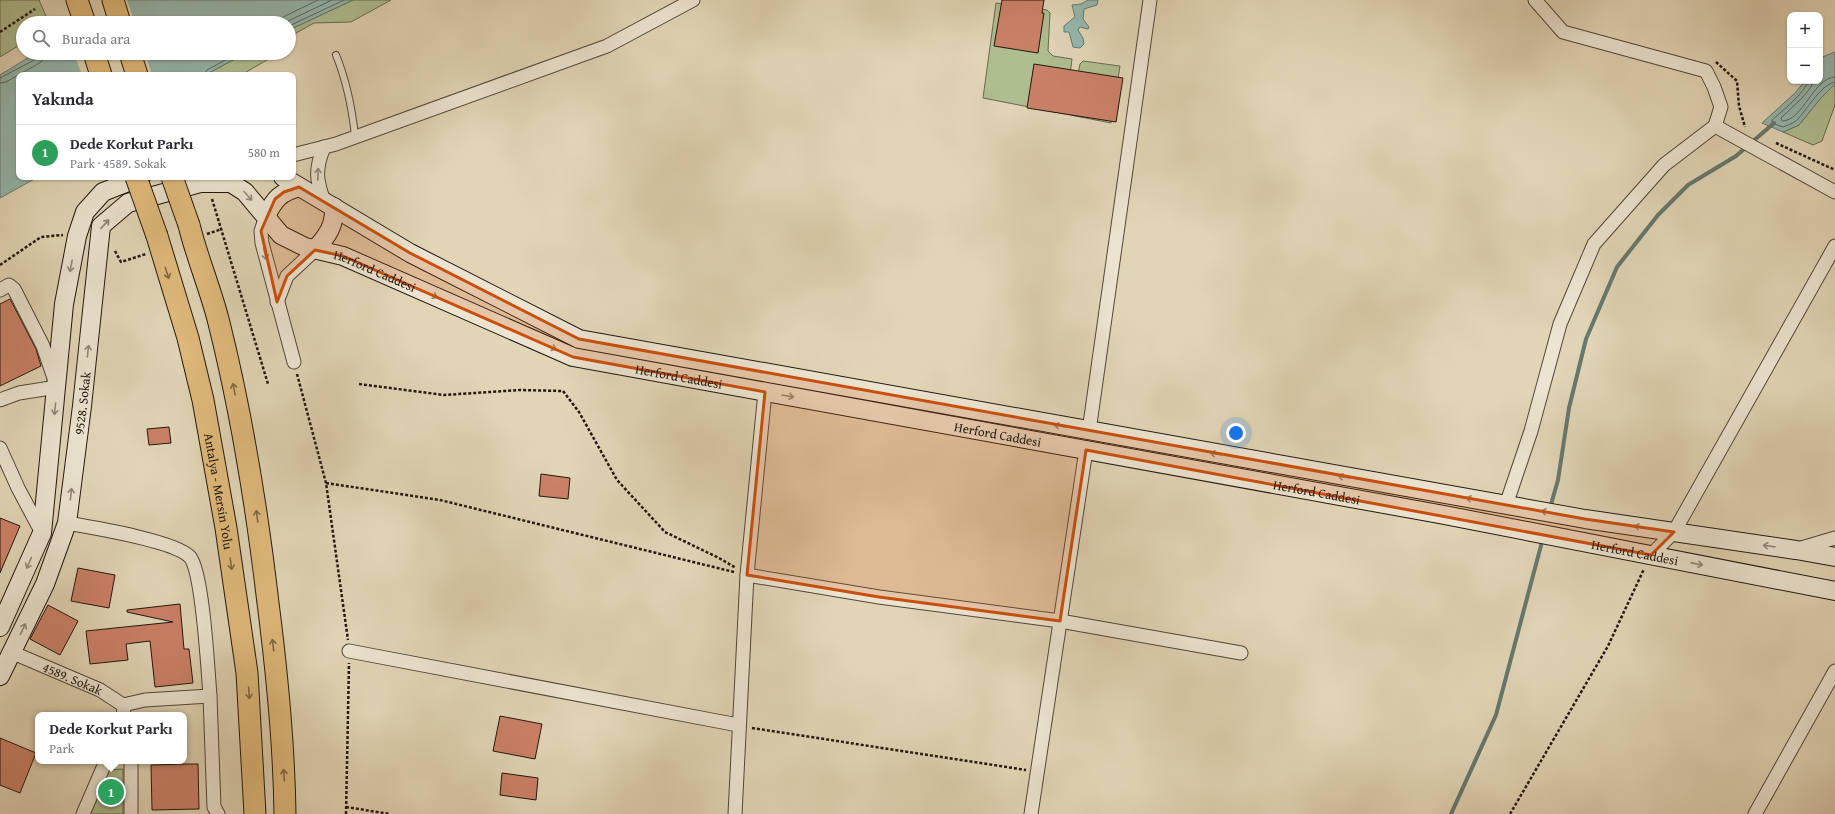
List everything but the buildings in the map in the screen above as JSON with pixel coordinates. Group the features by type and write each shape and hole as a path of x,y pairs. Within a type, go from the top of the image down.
{"highway":[{"path":"77,0 82,16"},
{"path":"113,0 118,16"},
{"path":"96,60 100,72"},
{"path":"132,60 136,72"},
{"name":"Antalya - Mersin Yolu","path":"137,180 188,338 203,400 226,528 248,673 255,814"},
{"path":"173,180 189,225 219,322 233,385 257,515 276,668 285,814"}],"main road":[{"name":"9528. Sokak","path":"0,627 42,533 64,304 77,236 85,212 103,192 133,180"},
{"name":"Herford Caddesi","path":"288,180 410,253 579,339 1584,519 1835,557"},
{"name":"Herford Caddesi","path":"200,184 231,183 245,192 281,236 305,247 343,256 573,357 1503,527 1835,591"},
{"name":"9528. Sokak","path":"0,676 45,584 67,523 82,406 101,226 128,203 200,184"},
{"path":"266,216 275,199 284,192 299,186"},
{"path":"315,250 332,229 334,215 329,204"}],"street":[{"path":"296,154 324,147 607,46 693,0"},
{"path":"1089,431 1150,0"},
{"path":"1508,505 1531,431 1560,324 1594,244 1664,165 1715,126 1721,107 1714,87 1706,71 1563,32 1535,0"},
{"path":"1715,126 1835,192"},
{"path":"324,147 320,157 317,183 329,204"},
{"path":"266,216 261,231 262,243 294,362"},
{"path":"1651,555 1674,532 1835,246"},
{"path":"277,302 287,276 315,250"},
{"path":"0,290 9,285 14,289 43,346 57,387 19,393 0,400"},
{"path":"735,814 738,726 747,575 765,392"},
{"path":"0,448 18,488 42,533"},
{"path":"1031,814 1086,450"},
{"path":"67,523 127,534 180,550 190,558 196,570 204,627 210,696 214,807 218,814"},
{"path":"1796,550 1835,538"},
{"path":"747,575 878,597 1060,621 1241,653"},
{"path":"349,651 738,726"},
{"name":"4589. Sokak","path":"11,652 100,690 124,710"},
{"path":"1755,814 1835,672"},
{"path":"124,710 145,700 210,696"},
{"path":"83,814 105,764"},
{"path":"131,764 131,814"}],"lane":[{"path":"336,56 342,71 350,101 355,136"}],"path":[{"path":"24,16 35,9"},
{"path":"0,32 16,21"},
{"path":"1775,143 1835,170"},
{"path":"200,184 212,197 268,384"},
{"path":"0,265 41,237 65,235 77,236"},
{"path":"114,250 121,262 158,242"},
{"path":"294,362 326,483 349,651 346,814"},
{"path":"359,384 444,395 520,390 563,391 579,412 617,480 665,532 718,558 747,575"},
{"path":"326,483 440,500 620,542 747,575"},
{"path":"1510,814 1608,646 1651,555"},
{"path":"738,726 1037,772"},
{"path":"346,807 390,814"}],"highlighted area":[{"path":"299,187 410,253 579,339 1585,519 1674,532 1651,555 1086,450 1060,621 879,597 747,575 765,392 573,357 343,256 315,250 287,276 277,302 261,231 275,199 284,192"}],"green space":[{"path":"0,0 39,0 46,16 16,16 16,47 0,57"},
{"path":"353,0 391,0 351,22 314,23 296,33 296,27"},
{"path":"996,3 1047,10 1050,13 1048,51 1053,56 1072,59 1065,114 983,98"},
{"path":"233,60 267,60 246,72 211,72"},
{"path":"1083,61 1120,66 1111,123 1070,115 1080,64"},
{"path":"1835,84 1835,105 1822,141 1813,145 1783,132 1799,125 1820,99"},
{"path":"123,769 123,814 89,814 107,770"}],"water":[{"path":"125,0 353,0 296,27 296,16 100,16"},
{"path":"1088,0 1098,0 1097,5 1084,9 1083,19 1089,27 1088,29 1080,27 1078,30 1083,38 1084,44 1080,48 1073,47 1069,32 1064,32 1064,26 1075,17 1072,5 1081,4"},
{"path":"1835,52 1835,84 1820,99 1799,125 1783,132 1762,123 1795,93 1802,84 1823,84 1823,57"},
{"path":"24,60 233,60 211,72 16,72 16,180 33,180 0,198 0,75"}],"pier":[{"path":"121,0 127,0 133,16 97,16"},
{"path":"77,60 147,60 151,72 81,72"}],"waterway":[{"path":"1550,508 1558,480 1569,408 1586,339 1617,267 1658,215 1688,185 1736,156 1774,123"},
{"path":"1451,814 1496,715 1543,538"}],"place":[{"name":"Dede Korkut Parkı","path":"111,792"}]}
